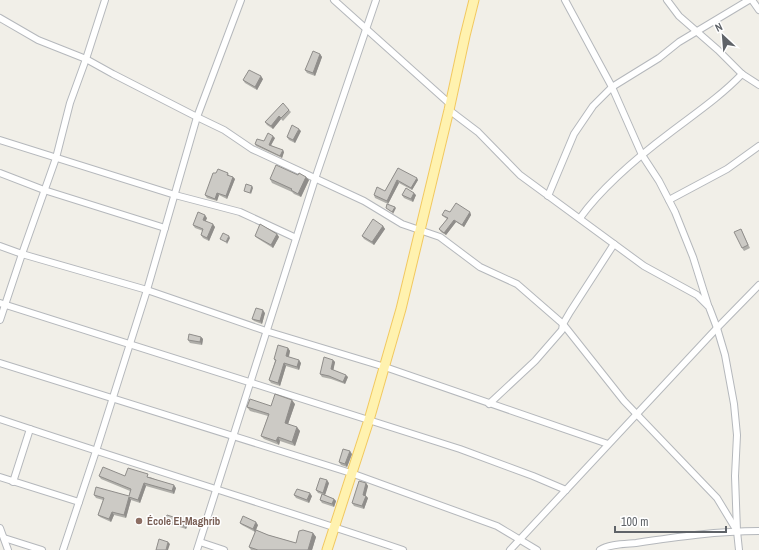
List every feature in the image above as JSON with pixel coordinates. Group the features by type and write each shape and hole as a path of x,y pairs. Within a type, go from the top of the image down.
{"main road":[{"path":"327,550 369,420 403,302 474,0"}],"street":[{"path":"0,320 2,304 22,254 56,158 70,102 105,0"},
{"path":"63,550 96,451 146,290 197,118 241,0"},
{"path":"334,0 478,132 520,176 580,218 644,266 696,295 709,308"},
{"path":"198,550 315,179 376,0"},
{"path":"565,0 612,87 642,155 675,212 693,257 717,328 734,404 737,435 735,476 739,550"},
{"path":"667,0 679,16 718,50 742,74 759,85"},
{"path":"548,196 574,134 593,106 612,87 659,58 679,42 748,0"},
{"path":"752,0 759,10"},
{"path":"0,18 38,40 86,59 197,118 224,130 252,149 364,201 402,224 440,237 480,267 518,284 563,324 624,400 717,498 737,531"},
{"path":"580,218 591,203 642,155 727,90 742,74"},
{"path":"0,140 174,194 240,212 296,238"},
{"path":"669,200 727,169 759,146"},
{"path":"0,173 44,190 165,228"},
{"path":"489,404 535,361 562,330 563,324 614,244"},
{"path":"0,246 22,254 146,290 266,331 385,367 608,444"},
{"path":"758,287 759,295"},
{"path":"510,550 717,328 758,287"},
{"path":"2,304 467,452 533,476 566,490"},
{"path":"0,362 351,473 497,526 537,550"},
{"path":"0,418 96,451 334,526 403,550"},
{"path":"14,482 30,429"},
{"path":"0,477 78,502"},
{"path":"0,528 8,550"},
{"path":"600,550 601,548 620,545 737,531 759,531"},
{"path":"4,538 42,550"},
{"path":"519,540 528,550"},
{"path":"200,542 224,550"}],"building":[{"path":"313,51 320,54 313,73 305,70"},
{"path":"249,70 261,76 255,87 243,80"},
{"path":"283,103 289,110 281,118 279,116 271,126 265,122"},
{"path":"292,125 299,129 293,140 287,137"},
{"path":"268,133 273,136 269,145 283,150 280,156 255,144 257,139 264,141"},
{"path":"276,165 306,177 298,194 291,190 292,189 270,179"},
{"path":"398,168 417,178 411,188 397,180 387,201 374,195 377,187 385,191"},
{"path":"218,169 233,177 226,196 217,193 215,199 205,195 213,173 216,173"},
{"path":"246,184 252,186 250,193 244,191"},
{"path":"406,188 414,193 411,199 402,195"},
{"path":"456,203 470,212 462,225 454,220 444,233 439,229 448,218 442,215 445,210 450,212"},
{"path":"387,204 395,207 392,212 386,208"},
{"path":"198,212 205,215 203,220 213,224 207,238 201,235 203,229 193,225"},
{"path":"373,219 383,226 372,242 362,236"},
{"path":"260,224 277,234 271,245 255,236"},
{"path":"741,229 748,245 742,248 734,232"},
{"path":"223,233 229,236 226,242 220,239"},
{"path":"256,308 263,310 260,321 252,319"},
{"path":"189,334 201,337 200,342 188,340"},
{"path":"278,345 288,348 286,356 299,360 297,367 284,363 278,383 269,380 276,360 274,359"},
{"path":"324,357 333,360 331,369 346,375 343,382 320,374"},
{"path":"275,394 292,400 285,423 297,427 292,442 278,437 276,441 261,436 269,414 247,407 250,399 271,406"},
{"path":"343,449 350,451 345,464 339,462"},
{"path":"103,467 125,476 128,468 148,474 147,477 174,485 172,491 144,483 138,500 129,497 124,515 112,512 109,519 98,515 104,498 94,495 96,487 129,496 131,489 99,476"},
{"path":"320,478 327,480 323,493 316,490"},
{"path":"359,481 366,483 363,495 366,496 362,506 352,503"},
{"path":"297,489 310,493 307,500 294,495"},
{"path":"322,494 334,499 332,504 320,500"},
{"path":"167,515 186,521 184,526 165,520"},
{"path":"243,516 256,522 253,529 240,523"},
{"path":"256,530 296,543 299,531 303,530 313,533 308,550 258,550 249,547"},
{"path":"159,539 168,542 166,550 156,550"}],"place":[{"name":"École El-Maghrib","path":"139,521"}]}
